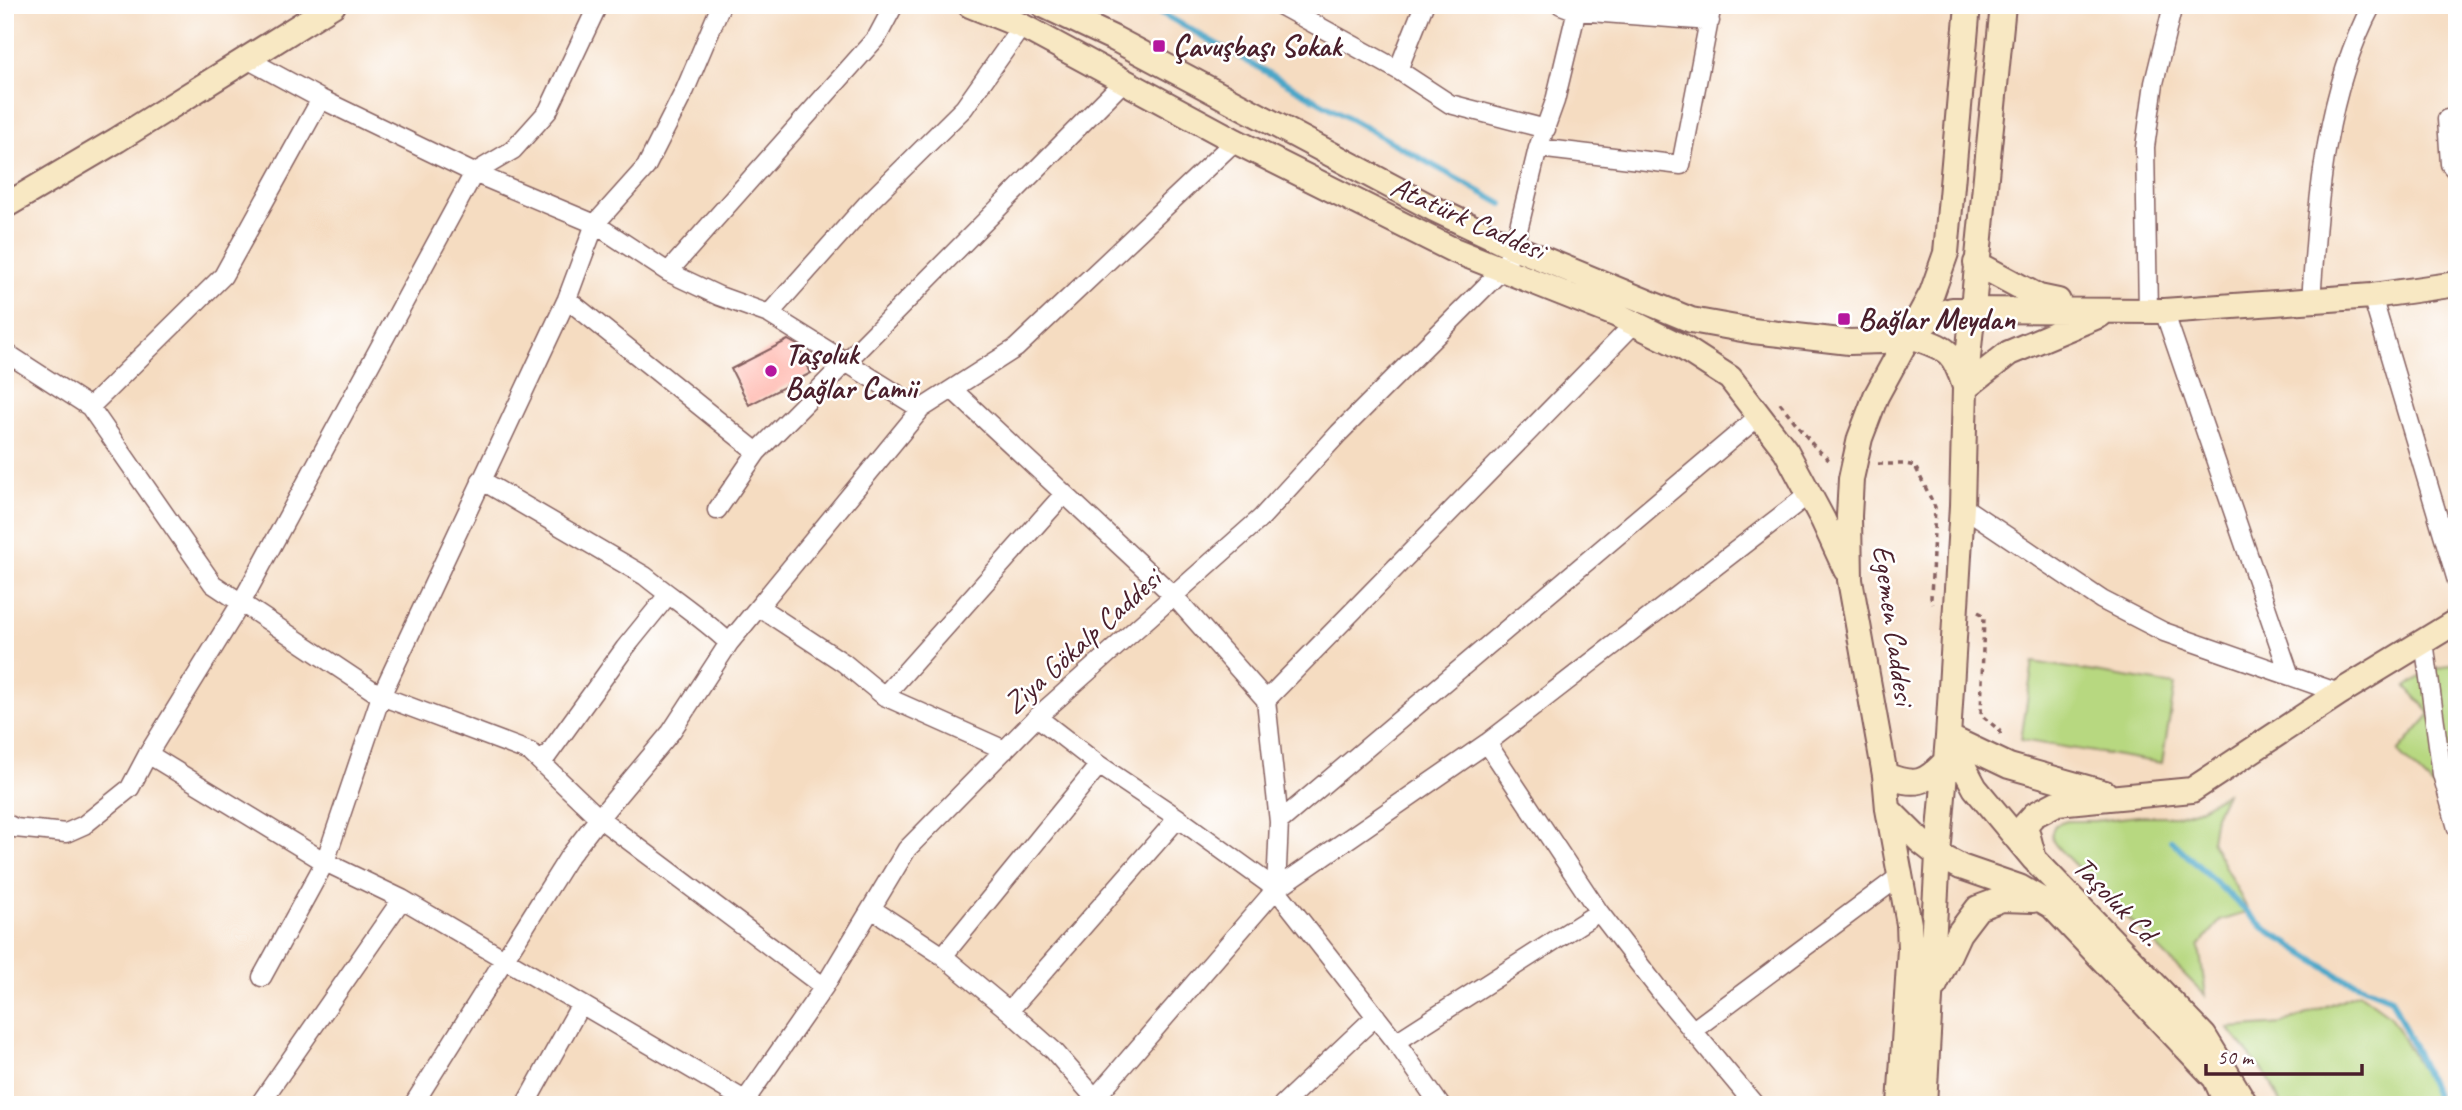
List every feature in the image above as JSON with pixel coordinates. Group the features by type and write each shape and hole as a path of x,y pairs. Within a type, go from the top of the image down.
{"street":[{"path":"11,198 247,59 333,5"},
{"path":"5,823 15,828 66,833 84,825 130,788 241,603 474,173 513,150 548,111 598,5"},
{"path":"262,976 325,862 382,696 567,299 595,224 646,167 685,90 721,5"},
{"path":"668,272 877,37 894,5"},
{"name":"Atatürk Caddesi","path":"970,5 1022,26 1235,141 1451,249 1508,258 1691,320 1753,331 1849,342 1882,341 1909,335"},
{"name":"Atatürk Caddesi","path":"1043,5 1115,39 1434,209 1508,258 1633,325 1682,347 1730,378 1786,451 1810,494 1850,580"},
{"path":"1280,5 1398,70 1450,104 1546,129"},
{"path":"1398,70 1424,5"},
{"name":"Egemen Caddesi","path":"1900,1105 1910,949 1909,924 1850,580 1849,516 1853,465 1876,396 1932,293 1946,253 1968,5"},
{"name":"Egemen Caddesi","path":"1924,1105 1962,506 1965,388 2003,5"},
{"path":"2173,5 2154,83 2145,147 2156,311 2290,676"},
{"path":"2311,301 2317,219 2327,144 2345,76 2360,30 2372,5"},
{"path":"1508,258 1538,148 1546,129 1572,7 1711,13 1681,165 1538,148"},
{"path":"769,314 866,205 964,108 1022,26"},
{"path":"247,59 321,99 474,173 595,224 668,272 719,296 769,314 921,409"},
{"path":"717,510 757,452 1124,80"},
{"path":"90,407 223,276 321,99"},
{"path":"2447,119 2450,164 2457,172"},
{"path":"413,1105 568,859 671,732 729,643 921,409 1016,348 1235,141"},
{"name":"Ziya Gökalp Caddesi","path":"747,1103 824,987 907,849 1037,717 1261,518 1508,258"},
{"path":"1976,264 2039,297 2110,311"},
{"path":"1909,335 1937,314 1952,310 2156,311 2372,296 2457,284"},
{"path":"2372,296 2457,582"},
{"path":"567,299 757,452"},
{"path":"1909,335 1944,349 1956,360 1965,388 2009,353 2110,311"},
{"path":"1266,700 1633,325"},
{"path":"5,352 90,407 214,584 382,696 530,752 599,818 824,987"},
{"path":"953,390 1174,596 1266,700 1279,822 1276,889"},
{"path":"1279,822 1759,416"},
{"path":"481,480 645,576 706,621 729,643"},
{"path":"884,696 1064,494"},
{"path":"872,909 943,956 1009,1011 1054,1051 1092,1101 1276,889 1487,743 1810,494"},
{"path":"1962,506 2112,605 2164,632 2339,693"},
{"path":"542,763 625,648 668,595"},
{"path":"759,607 844,663 884,696 1005,750"},
{"path":"2034,859 2025,825 2034,815 2057,803 2192,790 2339,693 2457,621"},
{"path":"2424,641 2442,774 2457,828"},
{"path":"1037,717 1099,765 1276,889 1396,1042 1440,1105"},
{"path":"1487,743 1599,912 1692,1031 1755,1105"},
{"path":"1885,775 1906,783 1918,782 1934,774 1947,748 2116,796"},
{"name":"Taşoluk Cd.","path":"1947,748 1975,789 2034,859 2204,1036 2246,1105"},
{"path":"148,754 325,862 402,899 747,1103"},
{"path":"943,956 1099,765"},
{"name":"Taşoluk Cd.","path":"1888,809 1938,855 1961,867 2019,887 2052,906 2215,1078 2228,1105"},
{"path":"1009,1011 1178,818"},
{"path":"1692,1031 1900,876"},
{"path":"1929,998 1959,933 1978,908 2002,899 2027,898 2052,906"},
{"path":"259,1105 402,899"},
{"path":"1396,1042 1599,912"},
{"path":"525,1105 581,1004"},
{"path":"1282,1105 1376,1016"}],"path":[{"path":"1780,402 1814,446 1829,462 1836,464"},
{"path":"1867,465 1915,466 1928,491 1935,507 1936,519 1931,598 1934,606 1938,608"},
{"path":"1971,611 1984,615 1981,715 1999,730 2006,747"}],"green space":[{"path":"2033,662 2175,685 2162,763 2021,740"},
{"path":"2457,662 2457,803 2445,799 2398,752 2431,714 2406,687 2426,673"},
{"path":"2226,793 2215,815 2211,841 2249,912 2220,921 2199,946 2206,996 2059,849 2052,840 2052,833 2055,825 2067,821 2176,816 2201,808"},
{"path":"2359,993 2389,1015 2443,1105 2281,1105 2269,1079 2228,1028 2282,1024"}],"building":[{"name":"Taşoluk Bağlar Camii","path":"788,340 797,345 811,373 749,405 731,369"}],"waterway":[{"path":"1147,5 1502,204"},
{"path":"2171,840 2264,928 2339,976 2391,998 2440,1105"}],"place":[{"name":"Çavuşbaşı Sokak","path":"1159,46"},
{"name":"Bağlar Meydan","path":"1844,319"},
{"name":"Taşoluk Bağlar Camii","path":"771,371"}]}
